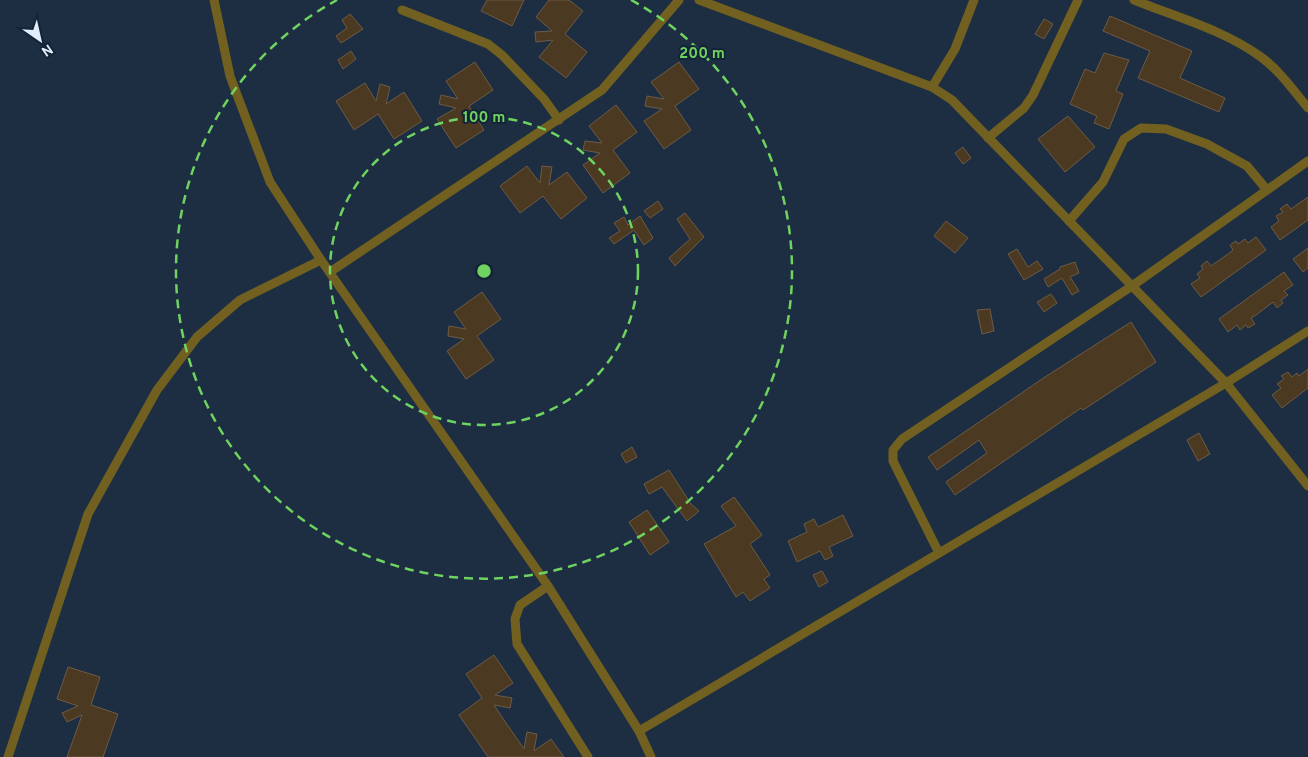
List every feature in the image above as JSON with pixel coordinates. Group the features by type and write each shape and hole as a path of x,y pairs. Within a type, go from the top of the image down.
{"street":[{"path":"214,0 230,76 270,182 330,272 548,586 638,731 651,757"},
{"path":"330,272 602,90 679,0"},
{"path":"699,0 932,87 952,100 1226,383 1308,486"},
{"path":"932,87 955,50 974,0"},
{"path":"988,138 1024,108 1078,0"},
{"path":"1134,0 1222,34 1262,57 1292,88 1308,108"},
{"path":"402,10 488,44 502,55 538,93 559,120"},
{"path":"1068,220 1103,182 1124,139 1141,128 1166,128 1207,144 1247,166 1266,190"},
{"path":"939,553 892,460 893,450 902,439 1132,286 1308,160"},
{"path":"8,757 88,514 156,390 197,337 240,300 322,260"},
{"path":"638,731 1226,383 1308,331"},
{"path":"548,586 520,605 515,619 517,644 588,757"}],"building":[{"path":"487,0 524,0 512,26 481,11"},
{"path":"549,0 569,0 583,11 565,34 587,52 566,78 539,57 553,40 536,42 535,32 552,31 536,17"},
{"path":"350,14 363,29 341,43 336,36 347,28 342,20"},
{"path":"1110,16 1192,51 1180,78 1225,98 1219,112 1138,78 1150,51 1103,31"},
{"path":"1044,19 1053,24 1044,39 1035,34"},
{"path":"351,51 356,59 343,69 338,60"},
{"path":"1104,53 1129,60 1116,91 1123,94 1109,129 1094,123 1097,116 1070,104 1085,69 1095,73"},
{"path":"475,62 493,90 469,106 484,130 456,148 437,119 456,108 439,104 441,95 458,99 446,81"},
{"path":"679,62 699,89 675,106 691,130 664,149 644,121 662,109 645,106 647,96 664,99 651,82"},
{"path":"365,83 376,101 380,84 390,87 386,104 404,92 422,121 394,139 378,114 354,130 336,101"},
{"path":"616,105 637,132 613,150 630,173 603,193 583,165 600,153 583,150 585,141 602,143 589,126"},
{"path":"1068,116 1095,147 1065,172 1038,139"},
{"path":"963,147 971,158 963,164 955,153"},
{"path":"527,166 540,183 542,166 552,167 549,185 567,172 587,198 561,219 543,196 520,213 500,186"},
{"path":"1308,197 1308,220 1280,240 1271,227 1279,221 1276,216 1283,212 1280,209 1287,204 1291,209"},
{"path":"658,201 663,209 650,218 644,211"},
{"path":"685,213 704,237 675,266 669,258 690,239 677,219"},
{"path":"640,216 653,238 644,245 634,230 614,244 609,238 620,231 614,223 624,217 628,225"},
{"path":"946,221 968,238 955,253 934,236"},
{"path":"1256,237 1266,250 1201,297 1191,284 1200,278 1197,274 1203,269 1201,266 1207,261 1211,266 1228,254 1233,250 1230,245 1236,241 1238,244 1245,239 1248,243"},
{"path":"1308,248 1308,268 1303,272 1293,259"},
{"path":"1017,249 1028,267 1037,261 1043,269 1024,280 1008,254"},
{"path":"1075,262 1079,273 1070,277 1079,291 1072,295 1062,278 1048,287 1044,279 1060,269 1060,267"},
{"path":"1284,272 1293,285 1284,291 1288,295 1281,300 1283,303 1277,308 1273,302 1251,318 1255,324 1248,328 1246,325 1240,330 1237,325 1228,332 1219,319"},
{"path":"482,292 501,319 477,336 494,360 466,379 447,351 464,339 448,336 449,326 466,329 454,312"},
{"path":"1051,294 1057,303 1044,312 1037,302"},
{"path":"990,309 994,331 982,334 977,310"},
{"path":"1131,322 1156,362 1083,410 1081,408 955,495 946,482 987,453 979,440 937,470 928,457 1045,377"},
{"path":"1308,369 1308,388 1282,408 1272,395 1281,388 1277,384 1284,379 1281,376 1288,372 1292,377 1297,373 1299,376"},
{"path":"1199,433 1210,454 1198,461 1187,440"},
{"path":"632,447 637,457 626,463 621,454"},
{"path":"669,470 691,504 699,511 687,521 662,487 649,494 644,484"},
{"path":"734,497 762,535 750,544 770,575 764,579 770,588 750,601 743,592 736,597 704,544 736,526 721,506"},
{"path":"647,510 669,542 650,555 629,522"},
{"path":"843,515 853,536 829,547 833,556 825,560 820,551 797,562 788,541 807,532 804,524 814,519 818,527"},
{"path":"822,571 828,582 819,587 813,575"},
{"path":"494,655 513,683 495,695 512,698 510,708 494,705 506,723 524,749 527,732 537,734 534,751 551,739 564,757 488,757 459,715 482,698 466,674"},
{"path":"68,667 100,677 91,705 118,714 103,757 67,757 82,715 67,722 62,713 78,706 57,699"}]}
